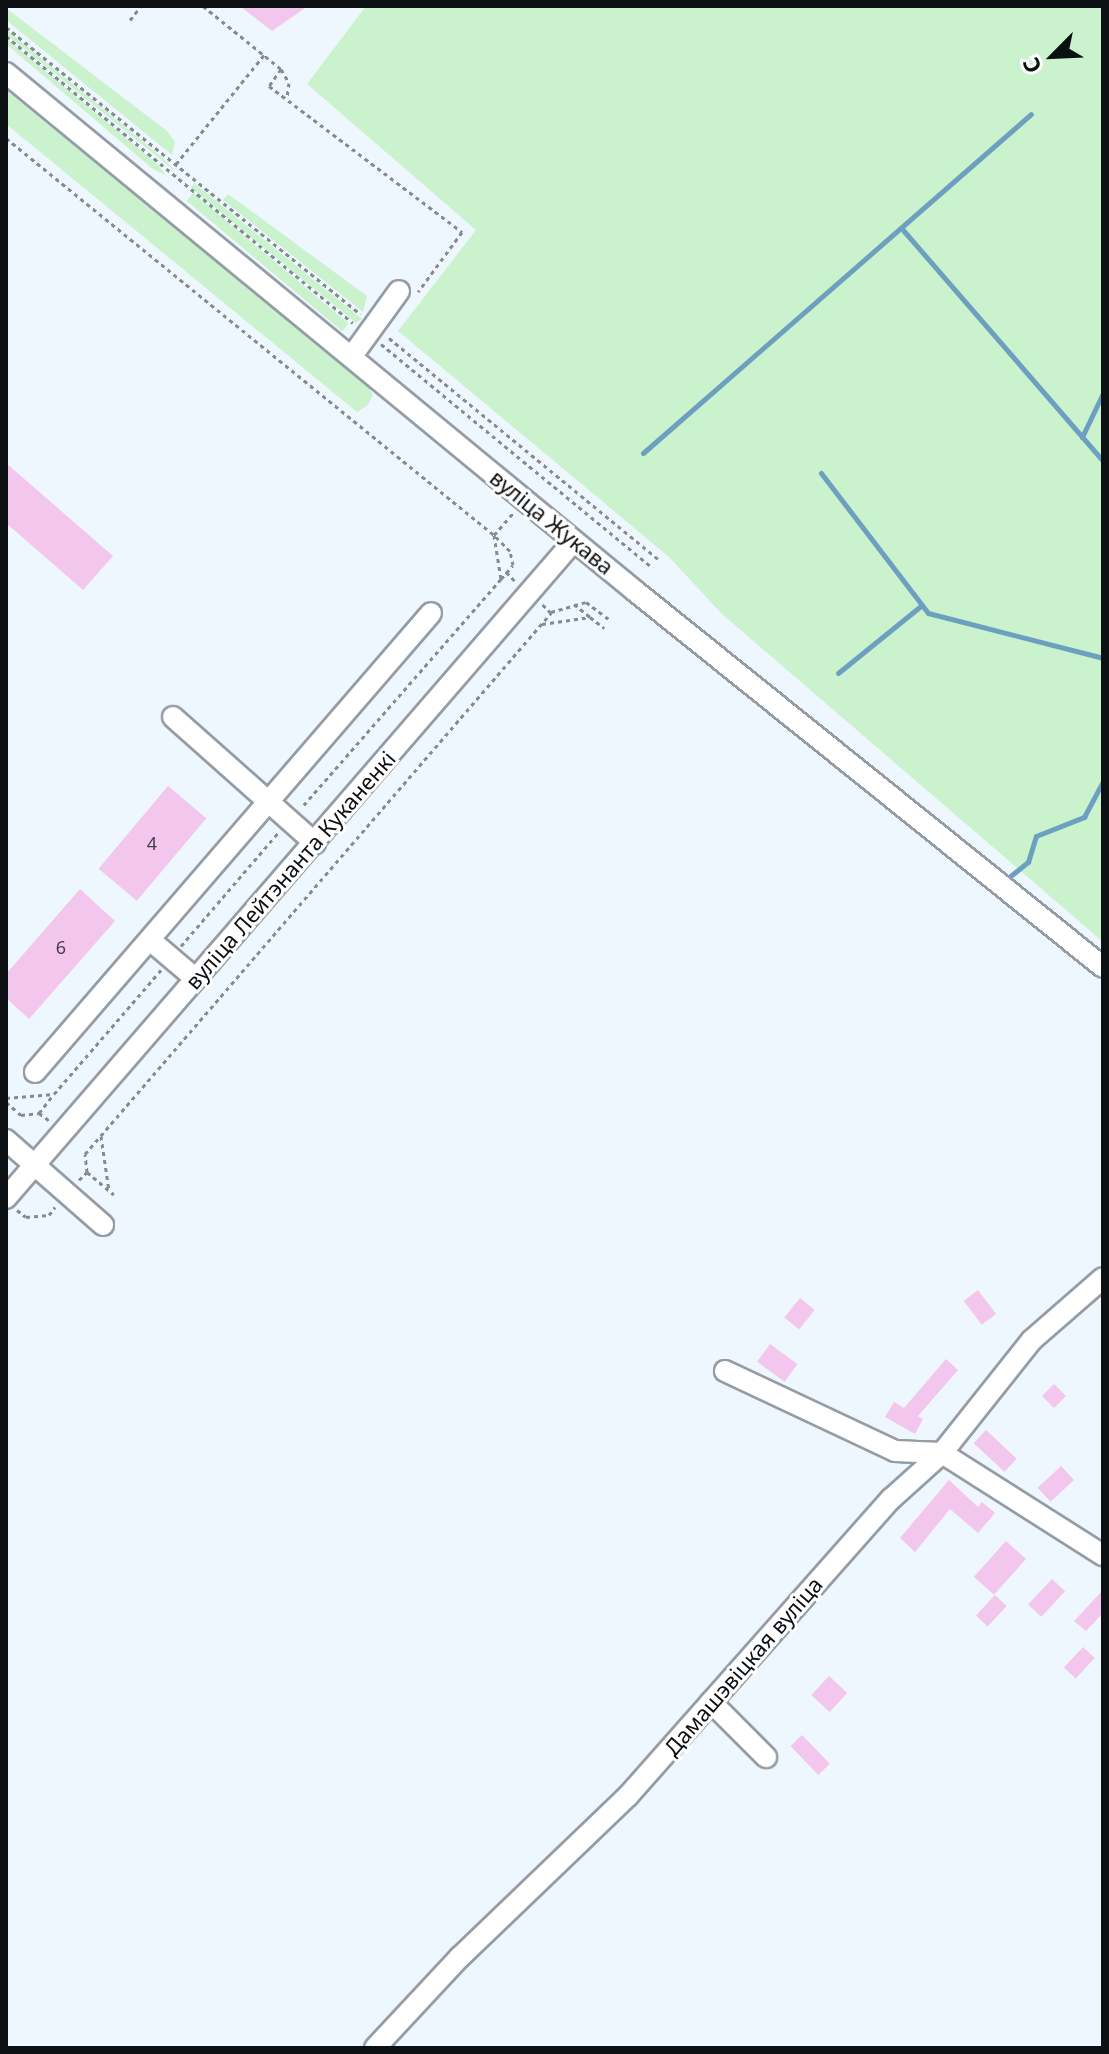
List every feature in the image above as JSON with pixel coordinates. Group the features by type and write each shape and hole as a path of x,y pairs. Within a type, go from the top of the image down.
{"street":[{"name":"вуліца Жукава","path":"6,73 574,541 1103,967"},
{"path":"352,356 408,293"},
{"name":"вуліца Лейтэнанта Куканенкі","path":"6,1199 574,541"},
{"path":"35,1072 431,613"},
{"path":"173,717 315,843"},
{"path":"150,940 196,979"},
{"path":"6,1140 103,1225"},
{"name":"Дамашэвіцкая вуліца","path":"375,2048 460,1957 628,1796 891,1499 942,1453 1032,1340 1103,1278"},
{"path":"725,1371 895,1451 942,1453 1103,1555"},
{"path":"711,1702 766,1757"}],"path":[{"path":"130,20 141,6"},
{"path":"203,6 281,69 289,83 287,100"},
{"path":"6,27 379,328 544,478 653,568"},
{"path":"6,36 379,328 658,559"},
{"path":"176,165 264,55"},
{"path":"281,69 269,86 462,232 408,293"},
{"path":"6,138 494,535 510,551 513,565 39,1113"},
{"path":"494,535 544,478"},
{"path":"494,535 501,579"},
{"path":"506,572 551,613"},
{"path":"114,1195 87,1172 85,1154 551,613 586,602 610,620"},
{"path":"574,604 604,628"},
{"path":"542,624 590,617"},
{"path":"6,1098 54,1094"},
{"path":"101,1136 109,1191"},
{"path":"6,1199 26,1217 49,1215 87,1172"}],"green space":[{"path":"366,6 1103,6 1103,942 722,614 669,557 398,331 476,230 307,84"},
{"path":"6,8 167,131 175,142 172,155 6,20"},
{"path":"6,29 163,158 176,172 6,34"},
{"path":"6,38 157,164 166,175 154,170 6,44"},
{"path":"6,90 364,381 373,395 368,405 357,412 6,124"},
{"path":"194,183 362,319 356,323 191,188"},
{"path":"193,193 349,323 342,331 187,201"},
{"path":"228,194 367,296 363,312 223,200"}],"building":[{"path":"240,6 308,6 272,31"},
{"path":"6,463 113,556 83,590 6,523"},
{"path":"168,786 206,818 137,901 99,869"},
{"path":"80,889 115,921 29,1019 6,998 6,974"},
{"path":"978,1290 996,1314 982,1325 964,1301"},
{"path":"800,1298 815,1310 799,1329 784,1317"},
{"path":"770,1344 798,1364 785,1382 757,1362"},
{"path":"946,1359 958,1370 918,1416 923,1419 915,1434 885,1417 894,1402 904,1408"},
{"path":"1054,1384 1066,1396 1054,1408 1042,1396"},
{"path":"986,1430 1017,1459 1004,1472 974,1443"},
{"path":"1061,1466 1074,1480 1051,1502 1038,1488"},
{"path":"949,1480 978,1507 982,1502 995,1513 978,1533 950,1509 915,1552 900,1538"},
{"path":"1006,1541 1026,1559 994,1595 974,1577"},
{"path":"1052,1579 1065,1591 1041,1617 1028,1605"},
{"path":"1103,1590 1103,1613 1086,1631 1074,1621"},
{"path":"995,1595 1007,1606 988,1626 976,1615"},
{"path":"1083,1647 1095,1658 1076,1678 1064,1667"},
{"path":"829,1676 847,1693 830,1712 811,1695"},
{"path":"802,1735 830,1764 818,1775 790,1746"}],"waterway":[{"path":"643,453 1031,114"},
{"path":"903,230 1103,461"},
{"path":"1082,437 1103,393"},
{"path":"821,473 928,613 1103,658"},
{"path":"838,673 922,605"},
{"path":"1008,878 1028,862 1036,836 1084,817 1103,782"}]}
